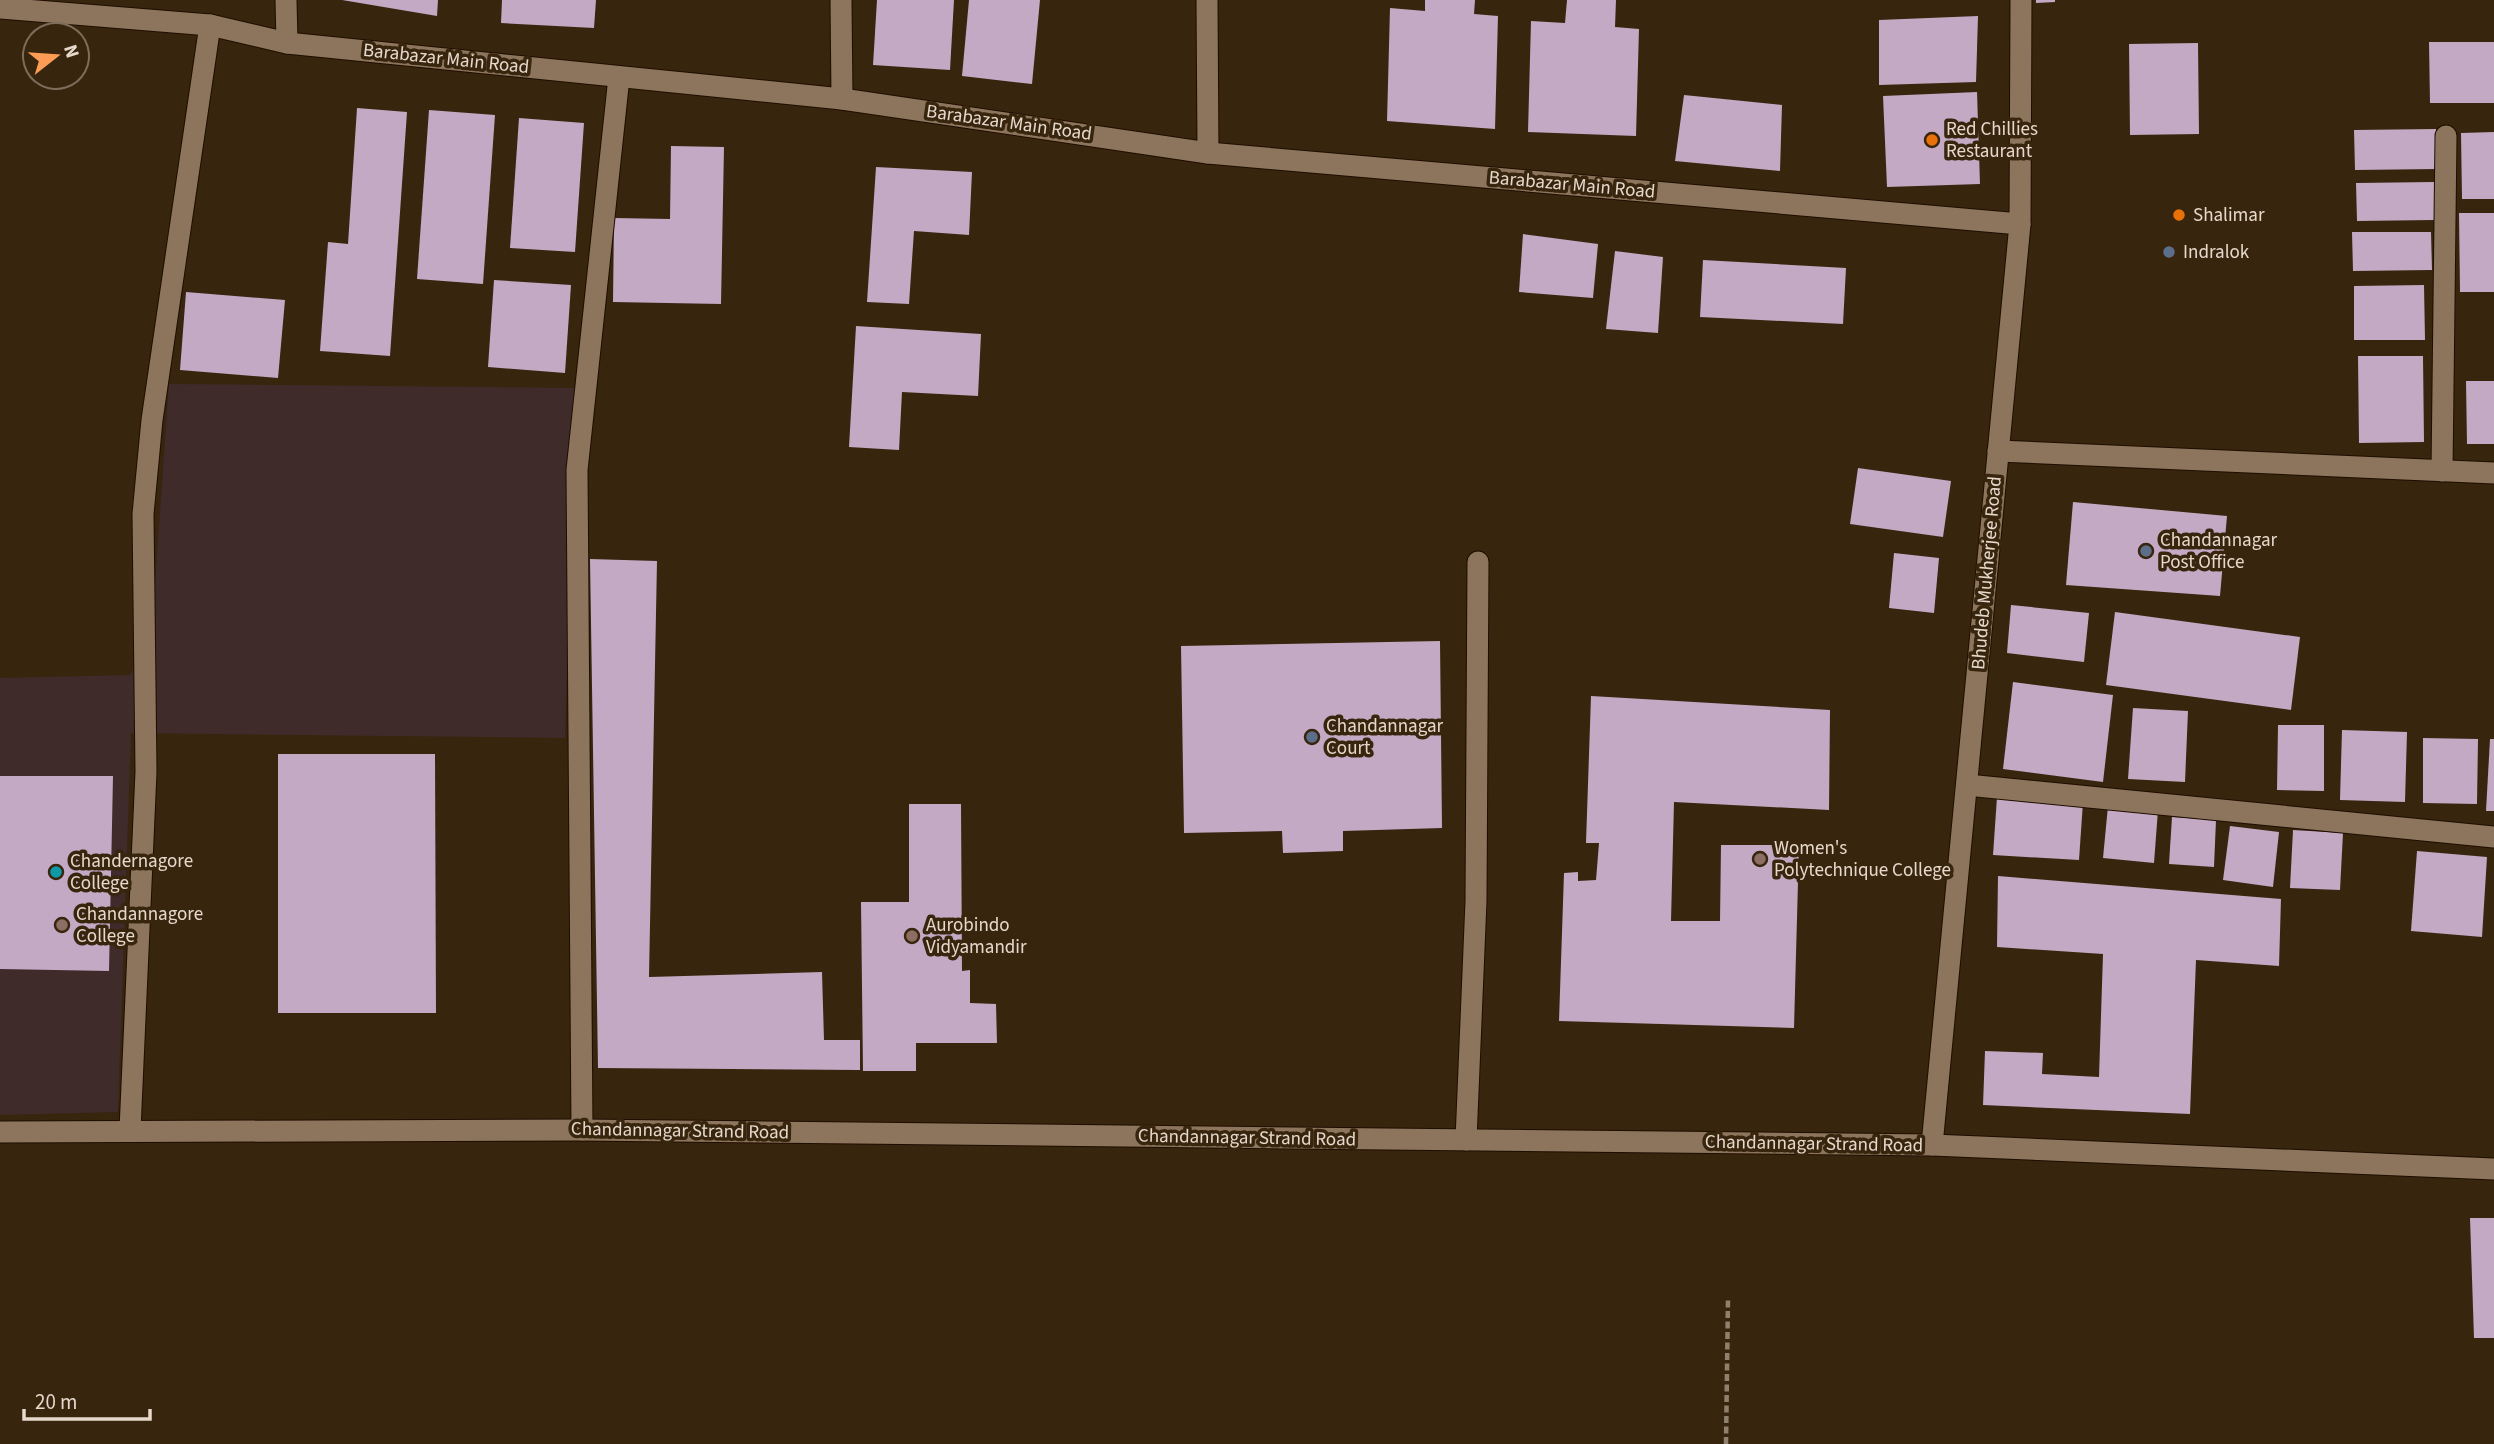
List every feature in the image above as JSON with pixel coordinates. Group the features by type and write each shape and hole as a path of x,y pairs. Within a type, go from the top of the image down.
{"street":[{"path":"286,0 287,43"},
{"path":"841,0 842,99"},
{"path":"1207,0 1208,153"},
{"name":"Bhudeb Mukherjee Road","path":"1932,1145 2020,224 2021,0"},
{"name":"Barabazar Main Road","path":"0,8 210,25 287,43 842,99 1208,153 2020,224"},
{"path":"130,1130 146,772 143,514 152,420 210,25"},
{"path":"582,1130 577,470 619,77"},
{"path":"2442,471 2446,136"},
{"path":"1998,451 2494,474"},
{"path":"1466,1140 1476,901 1478,562"},
{"path":"1967,785 2494,837"},
{"name":"Chandannagar Strand Road","path":"0,1132 582,1130 1932,1145 2494,1169"}],"path":[{"path":"1726,1444 1728,1300"}],"shaded area":[{"name":"Chandannagore College","path":"169,384 575,388 565,738 131,733 118,1112 0,1115 0,678 131,675 155,584"}],"building":[{"path":"342,0 438,0 437,16"},
{"path":"502,0 596,0 594,28 501,23"},
{"path":"877,0 954,0 950,70 873,65"},
{"path":"969,0 1040,0 1032,84 962,76"},
{"path":"1425,0 1475,0 1474,14 1498,16 1495,129 1387,121 1390,8 1425,11"},
{"path":"1567,0 1616,0 1615,27 1639,29 1636,136 1528,132 1531,21 1565,23"},
{"path":"2036,0 2055,0 2055,2 2036,3"},
{"path":"1978,16 1976,82 1879,85 1879,20"},
{"path":"2429,42 2494,42 2494,103 2430,103"},
{"path":"2198,43 2199,134 2130,135 2129,44"},
{"name":"Red Chillies Restaurant","path":"1977,92 1980,184 1887,187 1883,96"},
{"path":"1684,95 1782,105 1780,171 1675,161"},
{"path":"357,108 407,112 390,356 320,351 328,242 348,244"},
{"path":"429,110 495,115 483,284 417,279"},
{"path":"519,118 584,123 575,252 510,248"},
{"path":"2436,129 2436,169 2355,170 2354,130"},
{"path":"2494,132 2494,199 2462,199 2461,133"},
{"path":"671,146 724,147 721,304 613,302 614,218 670,219"},
{"path":"876,167 972,172 969,235 914,231 909,304 867,302"},
{"path":"2434,182 2434,220 2357,221 2356,183"},
{"path":"2459,213 2494,213 2494,292 2460,292"},
{"path":"2352,232 2431,232 2432,270 2353,271"},
{"path":"1523,234 1598,244 1593,298 1519,292"},
{"path":"1615,251 1663,257 1658,333 1606,329"},
{"path":"1703,260 1846,268 1843,324 1700,317"},
{"path":"494,280 571,285 565,373 488,367"},
{"path":"2424,285 2425,340 2354,340 2354,286"},
{"path":"186,292 285,300 278,378 180,370"},
{"path":"856,326 981,334 978,396 902,392 899,450 849,447"},
{"path":"2358,356 2423,356 2424,442 2359,443"},
{"path":"2466,381 2494,381 2494,444 2467,444"},
{"path":"1858,468 1951,481 1943,537 1850,524"},
{"name":"Chandannagar Post Office","path":"2073,502 2227,516 2220,596 2066,585"},
{"path":"1894,553 1939,558 1934,613 1889,608"},
{"path":"590,559 657,561 649,977 822,972 824,1040 860,1040 860,1070 598,1068"},
{"path":"2011,605 2089,613 2084,662 2007,653"},
{"path":"2115,612 2300,637 2291,710 2106,685"},
{"name":"Chandannagar Court","path":"1440,641 1442,828 1343,831 1343,851 1283,853 1282,831 1184,833 1181,646"},
{"path":"2013,682 2113,695 2103,782 2003,769"},
{"name":"Women's Polytechnique College","path":"1591,696 1830,710 1829,810 1674,802 1671,921 1720,921 1721,845 1799,845 1794,1028 1559,1021 1564,873 1578,872 1578,881 1596,880 1599,843 1586,843"},
{"path":"2133,708 2188,711 2185,782 2128,779"},
{"path":"2278,725 2324,725 2324,791 2277,790"},
{"path":"2342,730 2407,732 2405,802 2340,800"},
{"path":"2423,738 2478,739 2477,804 2423,803"},
{"path":"2490,739 2494,739 2494,811 2486,811"},
{"path":"278,754 435,754 436,1013 278,1013"},
{"name":"Chandernagore College","path":"0,776 113,776 109,971 0,969"},
{"path":"1997,797 2083,802 2079,860 1993,855"},
{"name":"Aurobindo Vidyamandir","path":"909,804 961,804 962,971 970,970 970,1003 996,1004 997,1043 916,1043 916,1071 863,1071 861,902 909,902"},
{"path":"2108,806 2158,810 2154,863 2103,858"},
{"path":"2172,817 2216,820 2214,867 2169,864"},
{"path":"2230,826 2279,832 2273,887 2223,880"},
{"path":"2293,830 2343,833 2340,890 2290,888"},
{"path":"2417,851 2487,857 2482,937 2411,931"},
{"path":"1998,876 2281,899 2279,966 2196,960 2190,1114 1983,1105 1985,1051 2043,1053 2042,1074 2099,1077 2103,954 1997,947"},
{"path":"2470,1218 2494,1218 2494,1338 2474,1338"}],"place":[{"name":"Red Chillies Restaurant","path":"1932,140"},
{"name":"Shalimar","path":"2179,215"},
{"name":"Indralok","path":"2169,252"},
{"name":"Chandannagar Post Office","path":"2146,551"},
{"name":"Chandannagar Court","path":"1312,737"},
{"name":"Women's Polytechnique College","path":"1760,859"},
{"name":"Chandernagore College","path":"56,872"},
{"name":"Chandannagore College","path":"62,925"},
{"name":"Aurobindo Vidyamandir","path":"912,936"}]}
